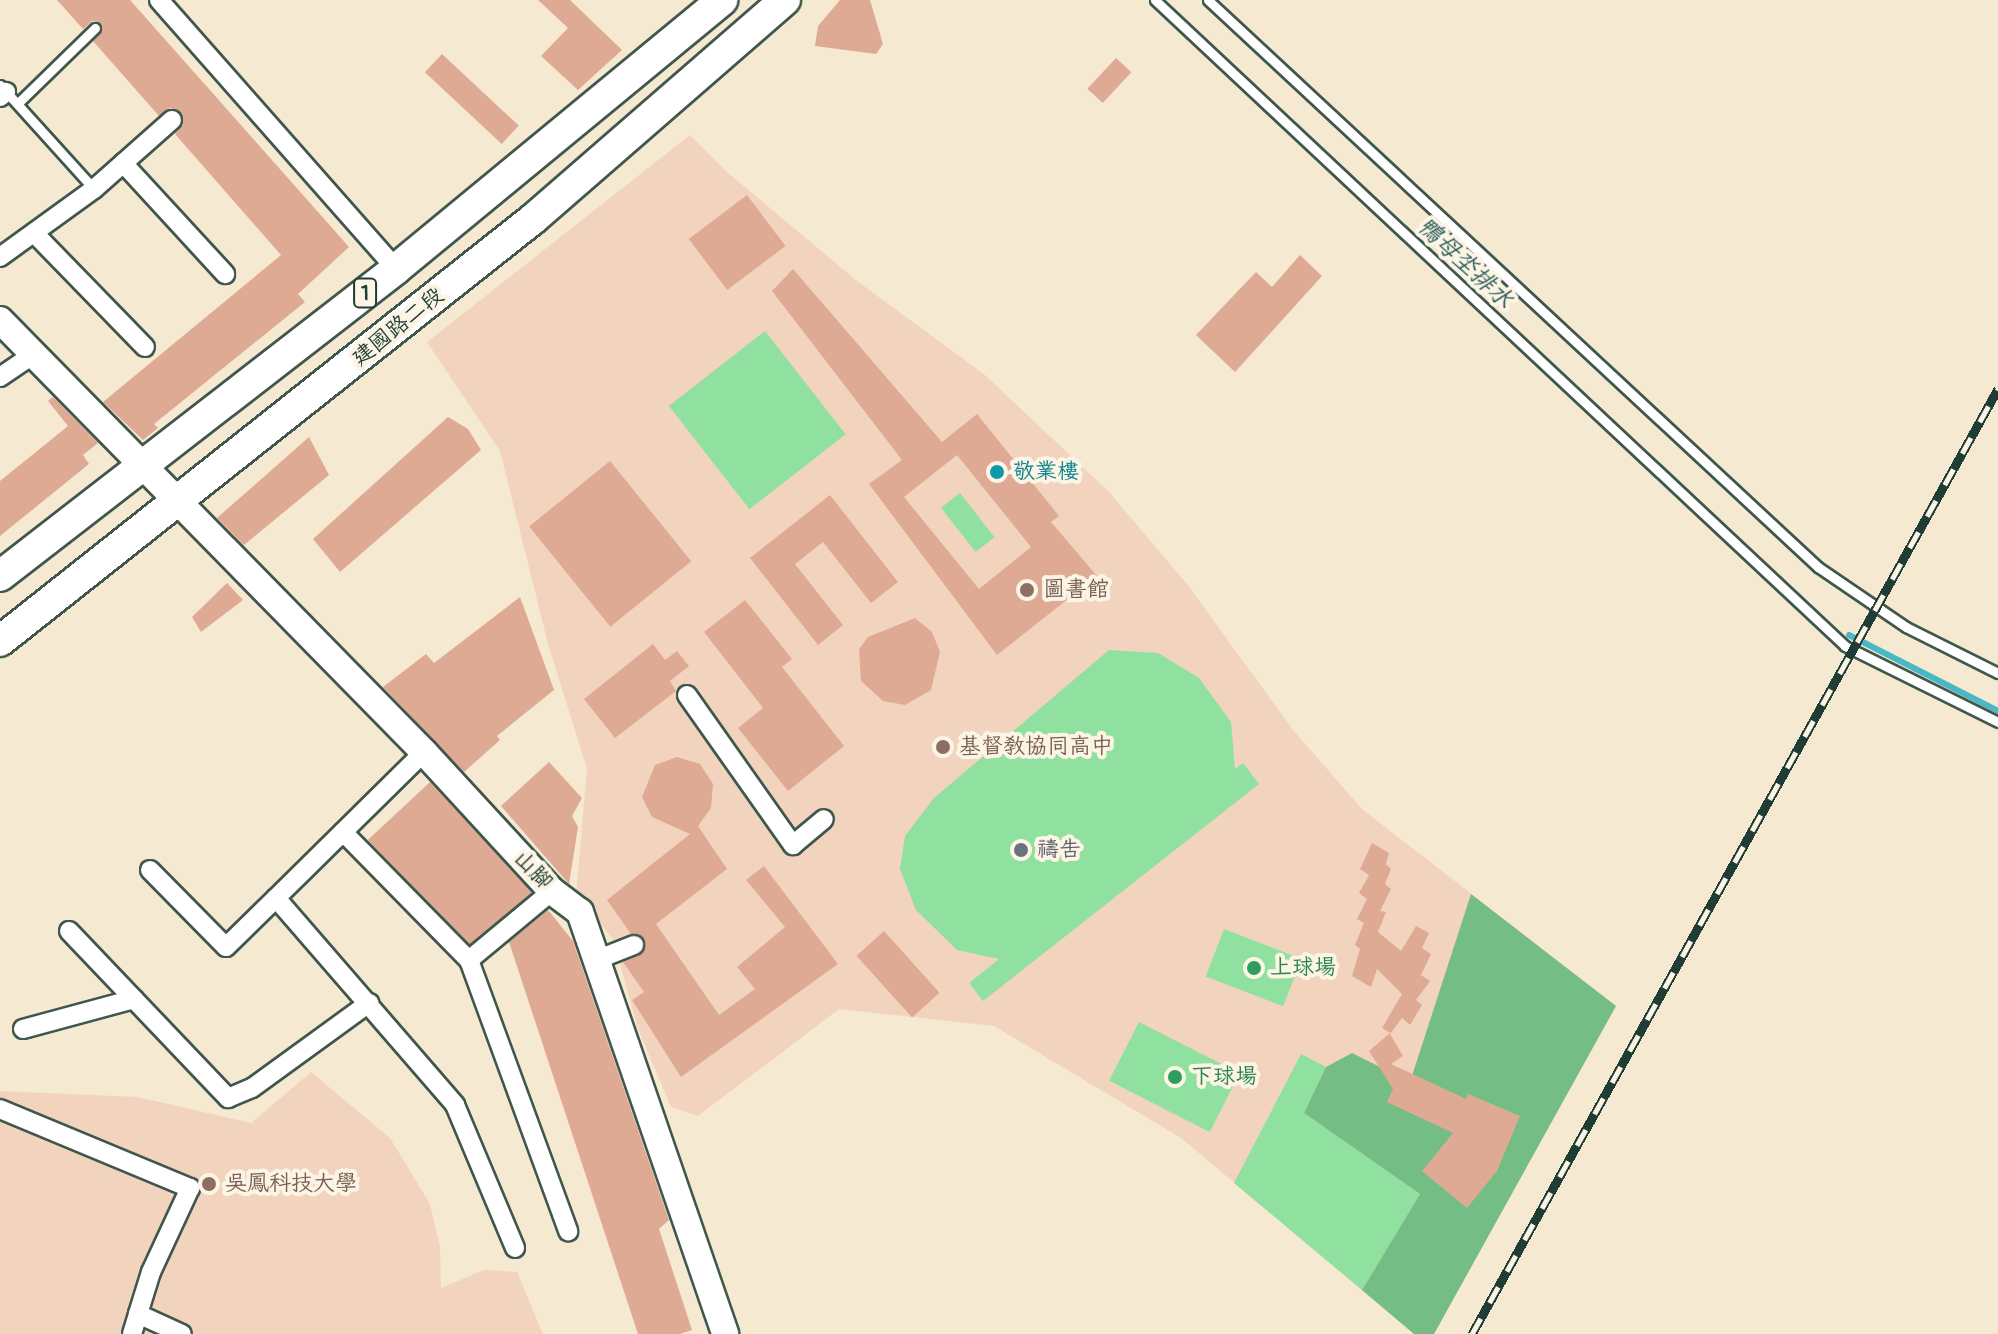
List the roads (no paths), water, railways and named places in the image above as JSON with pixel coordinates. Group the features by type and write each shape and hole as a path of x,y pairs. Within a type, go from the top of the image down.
{"main road":[{"name":"1","path":"0,576 396,269 722,0"},
{"name":"建國路二段","path":"0,641 179,503 533,219 785,0"},
{"path":"499,182 533,219"}],"street":[{"path":"159,0 396,269"},
{"path":"0,257 94,189 172,120"},
{"path":"123,163 225,274"},
{"path":"34,233 145,347"},
{"name":"山腳","path":"0,320 424,752 552,891 580,912 725,1334"},
{"path":"0,377 34,354"},
{"path":"687,695 793,845 824,819"},
{"path":"150,870 226,947 424,752"},
{"path":"343,832 469,960 568,1231"},
{"path":"469,960 552,891"},
{"path":"276,898 455,1105 515,1248"},
{"path":"69,931 228,1098 252,1088 369,1003"},
{"path":"596,960 634,945"},
{"path":"23,1029 134,999"},
{"path":"0,1109 190,1188 151,1272 132,1334"},
{"path":"138,1314 182,1334"}],"lane":[{"path":"1155,0 1845,646 1998,722"},
{"path":"1208,0 1818,567 1906,627 1998,673"},
{"path":"94,189 6,94 95,28"}],"waterway":[{"name":"鴨母坔排水","path":"1849,635 1998,711"}],"railway":[{"path":"1472,1334 1998,389"}],"place":[{"name":"敬業樓","path":"997,472"},
{"name":"圖書館","path":"1027,590"},
{"name":"基督教協同高中","path":"943,747"},
{"name":"禱告","path":"1021,850"},
{"name":"上球場","path":"1254,968"},
{"name":"下球場","path":"1175,1077"},
{"name":"吳鳳科技大學","path":"209,1184"}]}
